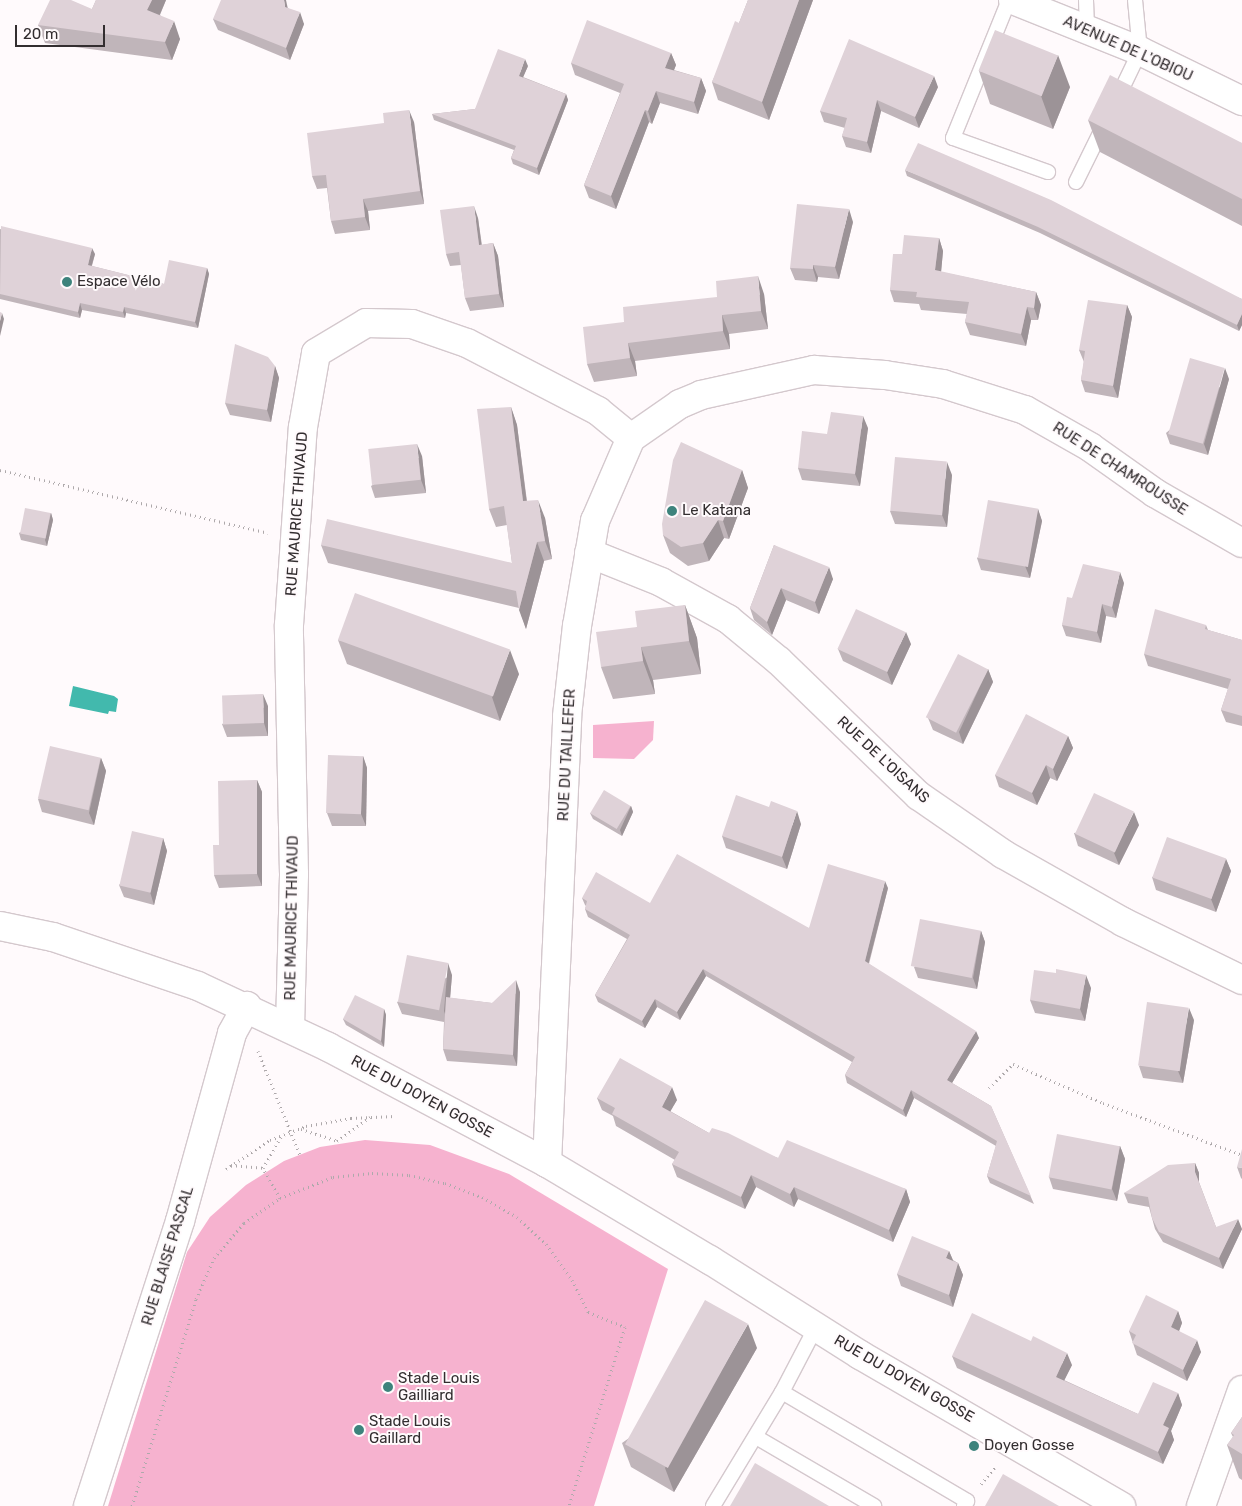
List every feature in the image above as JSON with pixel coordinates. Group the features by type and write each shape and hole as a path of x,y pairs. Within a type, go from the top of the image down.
{"street":[{"name":"AVENUE DE L'OBIOU","path":"1013,0 1140,51 1242,101"},
{"name":"RUE MAURICE THIVAUD","path":"290,1028 294,874 290,625 303,426 316,353 366,322 412,324 467,343 598,411 631,438"},
{"name":"RUE DE CHAMROUSSE","path":"631,438 680,404 701,395 814,370 885,374 942,384 1025,410 1090,447 1155,493 1242,543"},
{"name":"RUE DU TAILLEFER","path":"546,1163 567,716 595,521 631,438"},
{"name":"RUE DE L'OISANS","path":"589,553 661,582 728,619 779,661 919,796 1002,854 1123,922 1242,980"},
{"name":"RUE DU DOYEN GOSSE","path":"0,926 53,937 198,986 247,1006 290,1028 546,1163 816,1327 1121,1506"},
{"name":"RUE BLAISE PASCAL","path":"88,1506 180,1221 232,1033 247,1006"},
{"path":"1201,1506 1211,1484 1242,1390"}],"lane":[{"path":"1009,0 953,138 1048,172"},
{"path":"1086,0 1087,29"},
{"path":"1076,182 1140,51 1135,0"},
{"name":"RUE DU DOYEN GOSSE","path":"713,1506 782,1392 816,1327"},
{"path":"782,1392 965,1504"},
{"path":"756,1437 874,1506"}],"path":[{"path":"0,470 295,539"},
{"path":"258,1050 300,1155"},
{"path":"989,1088 1014,1064 1104,1103 1242,1155"},
{"path":"224,1171 230,1165 290,1131 370,1117 403,1116"},
{"path":"300,1128 338,1143 370,1117"},
{"path":"263,1168 282,1134"},
{"path":"230,1165 263,1168"},
{"path":"263,1168 280,1198"},
{"path":"132,1506 196,1298 214,1258 244,1223 280,1198 333,1177 372,1173 418,1177 482,1197 517,1217 546,1244 572,1280 588,1312 624,1327 569,1506"},
{"path":"965,1504 1016,1443"}],"shaded area":[{"path":"654,721 653,740 634,759 593,758 593,725"},
{"name":"Stade Louis Gailliard","path":"365,1140 430,1145 509,1174 668,1269 594,1506 108,1506 187,1252 210,1217 246,1185 284,1161 320,1147"}],"water":[{"path":"73,686 114,696 118,699 116,712 109,711 108,714 69,706"}],"building":[{"path":"50,0 71,0 92,9 96,0 152,0 147,10 174,21 165,42 38,25"},
{"path":"221,0 284,0 285,7 300,12 286,48 213,19"},
{"path":"748,0 799,0 762,102 712,82 735,21 739,23"},
{"path":"587,20 671,53 665,68 701,78 694,102 656,91 648,111 645,110 611,196 584,185 624,84 571,63"},
{"path":"995,30 1058,55 1042,96 979,71"},
{"path":"849,39 934,76 915,117 877,100 867,142 842,136 847,118 820,111"},
{"path":"498,49 525,59 519,76 566,94 537,168 511,158 516,146 432,114 475,109"},
{"path":"1110,75 1242,143 1242,199 1088,120"},
{"path":"409,110 420,191 363,199 365,217 331,221 326,175 312,176 307,133 384,123 383,113"},
{"path":"918,143 1051,200 1242,299 1242,314 1237,325 1038,227 905,170"},
{"path":"797,204 849,209 835,267 813,265 813,269 790,268"},
{"path":"474,206 479,245 493,243 499,294 465,298 459,252 446,254 440,210"},
{"name":"Espace Vélo","path":"1,226 92,248 88,265 164,284 169,260 207,268 195,322 124,307 123,312 80,303 78,312 0,294"},
{"path":"904,235 939,238 935,270 1036,292 1034,308 1027,307 1021,334 965,322 969,302 916,297 917,292 890,290 893,254 902,254"},
{"path":"758,276 761,311 722,315 723,331 628,343 630,358 587,364 583,327 624,322 623,307 717,297 716,281"},
{"path":"1088,300 1127,305 1113,386 1081,380 1085,351 1079,350"},
{"path":"235,344 268,357 275,366 267,410 225,403"},
{"path":"1190,358 1225,368 1203,444 1168,434"},
{"path":"511,407 523,501 538,500 545,541 537,542 519,610 516,591 321,545 327,519 512,563 504,506 489,509 477,409"},
{"path":"831,412 863,416 855,474 798,468 802,431 827,434"},
{"path":"681,442 742,470 723,521 718,520 703,543 681,547 663,535 662,524 673,460"},
{"path":"417,444 421,480 372,485 368,449"},
{"path":"895,457 947,462 942,515 890,511"},
{"path":"988,500 1038,509 1028,567 978,558"},
{"path":"25,508 51,513 46,538 20,534"},
{"path":"774,545 829,567 815,602 781,588 767,622 750,608"},
{"path":"1083,564 1120,572 1112,607 1102,604 1097,632 1062,625 1067,597 1072,598"},
{"path":"355,593 510,649 493,696 338,640"},
{"path":"685,605 689,641 641,647 643,661 601,667 596,632 637,627 635,611"},
{"path":"856,609 906,632 887,672 837,649"},
{"path":"1155,609 1206,625 1205,629 1242,640 1242,716 1221,710 1231,679 1144,654"},
{"path":"958,654 988,669 956,733 926,717"},
{"path":"263,694 264,723 223,724 222,695"},
{"path":"1026,714 1068,736 1053,769 1046,765 1032,793 995,775"},
{"path":"50,746 101,758 89,810 38,799"},
{"path":"328,755 363,756 361,814 326,813"},
{"path":"257,780 257,874 214,875 213,845 219,845 218,781"},
{"path":"604,790 631,806 617,829 590,813"},
{"path":"1094,793 1134,812 1115,852 1075,834"},
{"path":"736,795 769,807 771,801 797,811 782,857 722,836"},
{"path":"132,831 163,838 151,893 119,886"},
{"path":"1167,837 1226,859 1211,899 1152,877"},
{"path":"677,854 809,928 828,864 885,881 865,961 976,1031 947,1080 991,1106 1031,1196 987,1176 997,1141 911,1090 903,1110 845,1075 855,1057 703,969 677,1012 655,999 642,1021 595,995 630,935 585,909 587,901 582,898 596,872 650,903"},
{"path":"920,919 981,931 972,978 911,966"},
{"path":"407,955 448,963 439,1010 398,1002"},
{"path":"1056,969 1086,975 1080,1009 1030,1000 1034,970 1056,973"},
{"path":"516,980 513,1055 443,1049 446,997 492,1003"},
{"path":"355,995 384,1009 381,1041 343,1019"},
{"path":"1147,1002 1189,1008 1180,1071 1138,1065"},
{"path":"620,1058 672,1087 662,1107 709,1133 712,1128 728,1133 778,1158 787,1140 906,1189 889,1230 794,1187 790,1194 751,1175 741,1197 672,1164 679,1152 612,1114 615,1108 597,1098"},
{"path":"1057,1134 1120,1146 1111,1189 1049,1177"},
{"path":"1242,1149 1242,1168 1237,1167"},
{"path":"1195,1163 1195,1172 1216,1227 1238,1219 1219,1258 1159,1232 1152,1218 1148,1197 1124,1193 1168,1165"},
{"path":"912,1236 949,1251 946,1258 958,1263 949,1295 897,1274"},
{"path":"1146,1295 1178,1311 1171,1327 1197,1340 1183,1370 1132,1343 1136,1335 1129,1331"},
{"path":"705,1300 748,1324 668,1468 625,1444"},
{"path":"972,1313 1031,1341 1033,1336 1067,1353 1056,1377 1138,1414 1153,1382 1178,1393 1163,1425 1169,1428 1158,1452 952,1356"},
{"path":"1242,1417 1242,1454 1227,1445 1234,1435 1231,1433"},
{"path":"755,1463 829,1506 730,1506"},
{"path":"1003,1474 1059,1506 985,1506"}],"place":[{"name":"Espace Vélo","path":"67,282"},
{"name":"Le Katana","path":"672,511"},
{"name":"Stade Louis Gailliard","path":"388,1387"},
{"name":"Stade Louis Gaillard","path":"359,1430"},
{"name":"Doyen Gosse","path":"974,1446"}]}
